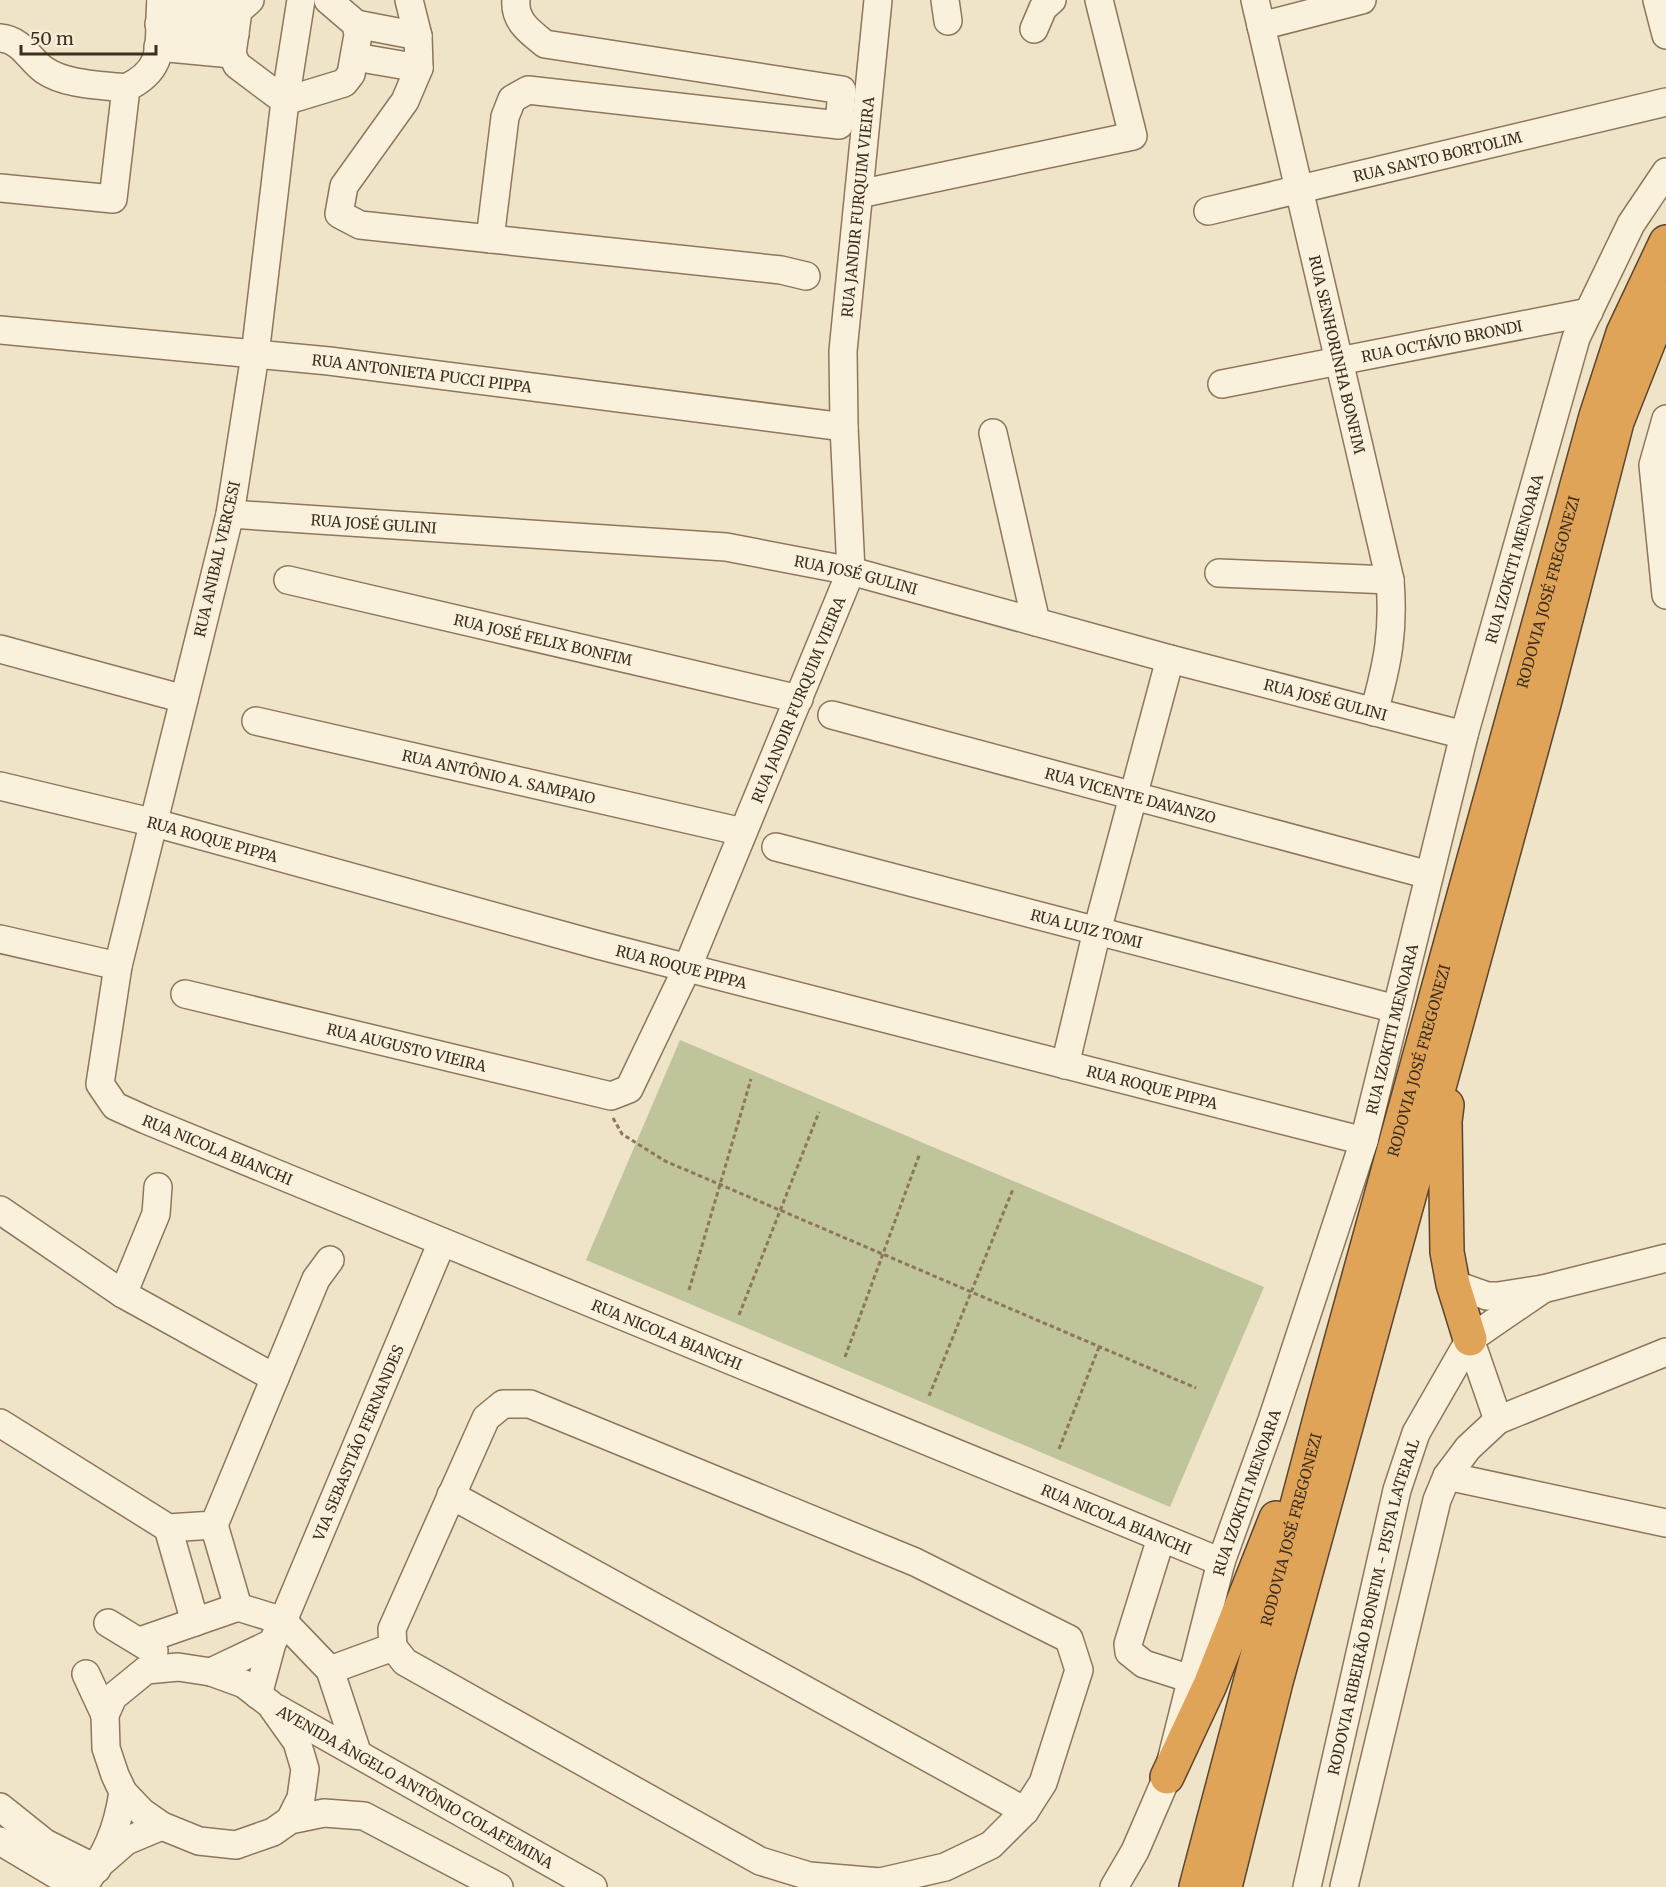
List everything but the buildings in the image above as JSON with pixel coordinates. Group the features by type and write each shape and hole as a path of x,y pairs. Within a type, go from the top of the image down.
{"highway":[{"name":"RODOVIA JOSÉ FREGONEZI","path":"1196,1887 1324,1403 1596,416 1623,333 1666,242"},
{"name":"RODOVIA JOSÉ FREGONEZI","path":"1225,1887 1275,1682 1544,704 1617,422 1666,298"},
{"path":"1461,1005 1445,1121 1447,1252 1453,1284 1470,1339"},
{"path":"1167,1777 1210,1685 1238,1608 1324,1403"}],"street":[{"name":"RUA ANIBAL VERCESI","path":"115,1106 100,1084 118,966 230,514 255,355 285,101 301,0"},
{"path":"328,0 356,24 418,36"},
{"path":"409,0 418,36 415,77 405,101 344,186 339,214 360,225 781,270 806,276"},
{"path":"490,239 505,117 512,99 528,90 838,125 841,102 842,90 545,44 525,29 515,10 516,0"},
{"name":"RUA JANDIR FURQUIM VIEIRA","path":"629,1089 688,966 851,571 843,351 878,0"},
{"path":"1034,29 1043,8 1052,0"},
{"path":"859,194 1133,136 1099,0"},
{"path":"1258,13 1362,0"},
{"path":"1657,0 1666,34"},
{"name":"RUA SENHORINHA BONFIM","path":"1258,13 1390,580 1394,620 1388,661 1374,712"},
{"path":"160,18 239,25"},
{"path":"160,18 239,25"},
{"path":"0,38 22,46 44,70 66,80 126,88 144,79 157,62 160,18"},
{"path":"239,25 237,65 285,101 344,83 353,65 358,35 356,24"},
{"path":"353,65 415,77"},
{"path":"0,188 113,199 126,88"},
{"name":"RUA SANTO BORTOLIM","path":"1208,211 1666,102"},
{"name":"RUA IZOKITI MENOARA","path":"1114,1887 1135,1851 1167,1777 1221,1562 1276,1409 1364,1141 1464,735 1576,338 1631,224 1666,172"},
{"name":"RUA OCTÁVIO BRONDI","path":"1222,384 1589,312"},
{"name":"RUA ANTONIETA PUCCI PIPPA","path":"0,330 328,361 844,427"},
{"path":"1666,419 1653,465 1666,595"},
{"path":"993,433 1036,622"},
{"name":"RUA JOSÉ GULINI","path":"230,514 726,547 851,571 1170,659 1464,735"},
{"path":"1219,573 1390,580"},
{"name":"RUA JOSÉ FELIX BONFIM","path":"288,580 799,699"},
{"path":"0,649 184,699"},
{"path":"1065,1065 1097,931 1170,659"},
{"name":"RUA VICENTE DAVANZO","path":"832,715 1132,797 1429,874"},
{"name":"RUA ANTÔNIO A. SAMPAIO","path":"256,720 743,832"},
{"name":"RUA ROQUE PIPPA","path":"0,786 155,823 598,945 688,966 1364,1141"},
{"name":"RUA LUIZ TOMI","path":"776,847 1396,1009"},
{"path":"0,939 118,966"},
{"name":"RUA AUGUSTO VIEIRA","path":"185,994 611,1096 629,1089"},
{"name":"RUA NICOLA BIANCHI","path":"115,1106 1221,1562"},
{"path":"123,1294 156,1214 158,1187"},
{"path":"0,1210 123,1294 275,1378"},
{"name":"VIA SEBASTIÃO FERNANDES","path":"264,1700 277,1632 442,1242"},
{"path":"1453,1284 1487,1296 1544,1289 1666,1258"},
{"path":"330,1260 316,1279 214,1525 238,1607 330,1670 357,1752"},
{"path":"1498,1420 1470,1339 1544,1289"},
{"name":"RODOVIA RIBEIRÃO BONFIM - PISTA LATERAL","path":"1307,1887 1404,1462 1416,1433 1470,1339"},
{"path":"1344,1887 1437,1500 1447,1476 1468,1448 1498,1420 1666,1352"},
{"path":"503,1404 530,1404 915,1562 1069,1639 1079,1670 1043,1783 1025,1811 992,1845 945,1867 880,1882 809,1876 760,1861 405,1662 393,1647 392,1629 451,1495 486,1418 503,1404"},
{"path":"0,1423 168,1528 214,1525"},
{"path":"1447,1476 1666,1523"},
{"path":"451,1495 1025,1811"},
{"path":"168,1528 195,1622"},
{"path":"1161,1538 1128,1644 1129,1652 1144,1664 1191,1680"},
{"path":"140,1641 238,1607"},
{"path":"108,1623 178,1667"},
{"path":"211,1672 277,1632"},
{"path":"330,1670 393,1647"},
{"path":"105,1715 113,1697 146,1670 178,1667 211,1672 244,1684 264,1700 297,1742 305,1769 301,1798 290,1820"},
{"path":"86,1674 105,1715 106,1748 123,1792 142,1812 162,1826 199,1841 236,1845 273,1832 290,1820 324,1813 364,1816 499,1887"},
{"name":"AVENIDA ÂNGELO ANTÔNIO COLAFEMINA","path":"264,1700 594,1887"},
{"path":"94,1873 119,1818 123,1792"},
{"path":"0,1808 17,1847 77,1887"},
{"path":"94,1873 126,1841 162,1826"},
{"path":"17,1847 94,1873"}],"path":[{"path":"689,1290 751,1079"},
{"path":"598,1093 622,1134 665,1161 1196,1388"},
{"path":"739,1315 819,1112"},
{"path":"845,1357 920,1153"},
{"path":"929,1396 1013,1189"},
{"path":"1059,1449 1099,1347"}],"green space":[{"path":"680,1040 1264,1287 1170,1507 586,1260"}]}
